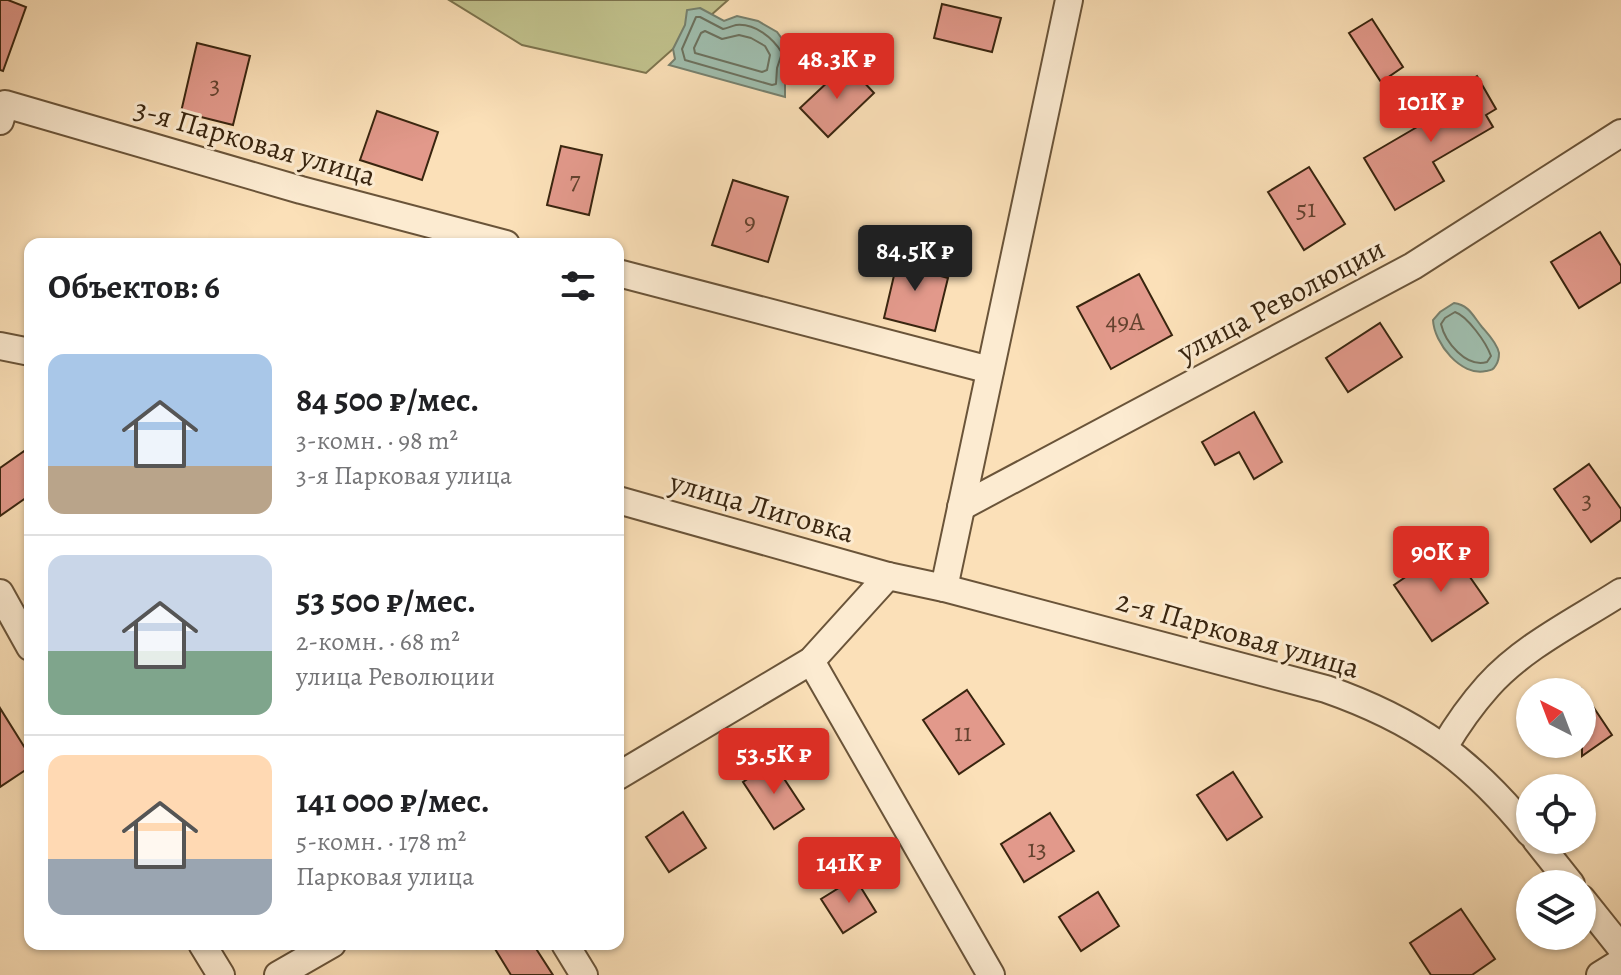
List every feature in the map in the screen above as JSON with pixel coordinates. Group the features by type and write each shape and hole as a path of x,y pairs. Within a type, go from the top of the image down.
{"street":[{"path":"944,588 1069,0"},
{"name":"3-я Парковая улица","path":"0,121 5,104 301,190 483,238"},
{"name":"улица Революции","path":"961,507 1413,266 1621,133"},
{"path":"624,275 990,370"},
{"path":"0,346 24,351"},
{"name":"улица Лиговка","path":"624,502 888,576"},
{"path":"624,772 811,661 888,576"},
{"name":"2-я Парковая улица","path":"888,576 1326,689 1364,702 1444,747 1477,774 1516,816"},
{"path":"1444,747 1489,684 1524,653 1621,592"},
{"path":"0,593 24,636"},
{"path":"811,661 991,975"},
{"path":"1547,854 1560,870"},
{"path":"1596,917 1621,948"},
{"path":"206,950 221,975"},
{"path":"278,975 322,950"},
{"path":"569,950 584,975"},
{"path":"1600,975 1621,962"}],"green space":[{"path":"449,0 728,0 646,73 522,45"}],"water":[{"path":"700,8 724,21 737,16 758,21 777,32 791,51 785,69 785,97 669,65 675,59 673,49 685,25 687,10"},
{"path":"1454,303 1470,312 1496,346 1499,357 1492,370 1467,369 1450,356 1438,339 1433,320"}],"building":[{"path":"0,0 26,7 3,71 0,70"},
{"path":"942,4 1001,18 992,52 934,38"},
{"path":"1372,19 1403,67 1381,82 1349,33"},
{"path":"197,43 250,56 233,125 181,112"},
{"path":"847,64 874,93 828,137 800,108"},
{"path":"1477,76 1496,109 1486,115 1493,127 1433,162 1444,181 1395,210 1364,158 1441,113 1434,101"},
{"path":"377,111 438,132 422,180 360,160"},
{"path":"561,146 602,155 589,215 547,205"},
{"path":"1309,167 1345,224 1304,250 1268,192"},
{"path":"733,180 788,197 768,262 712,245"},
{"path":"1600,232 1621,266 1621,282 1579,308 1551,262"},
{"path":"900,250 929,257 926,272 948,278 935,331 884,318"},
{"path":"1139,274 1172,335 1111,369 1077,307"},
{"path":"1380,323 1402,357 1348,392 1326,358"},
{"path":"1254,412 1282,462 1254,479 1239,452 1215,465 1202,442"},
{"path":"24,451 24,499 0,516 0,468"},
{"path":"1589,464 1621,509 1621,520 1591,542 1554,489"},
{"path":"1449,547 1488,603 1432,641 1394,585"},
{"path":"967,690 1004,744 959,774 923,720"},
{"path":"0,708 24,746 24,771 0,787"},
{"path":"1596,711 1612,735 1596,746"},
{"path":"773,762 804,809 774,829 743,782"},
{"path":"1233,772 1262,817 1227,840 1197,795"},
{"path":"683,812 706,848 669,872 646,837"},
{"path":"1050,813 1074,851 1024,882 1001,844"},
{"path":"855,878 876,912 843,933 821,899"},
{"path":"1098,892 1119,926 1081,951 1059,917"},
{"path":"1461,909 1495,959 1472,975 1431,975 1410,943"},
{"path":"496,950 537,950 553,975 511,975"}]}
